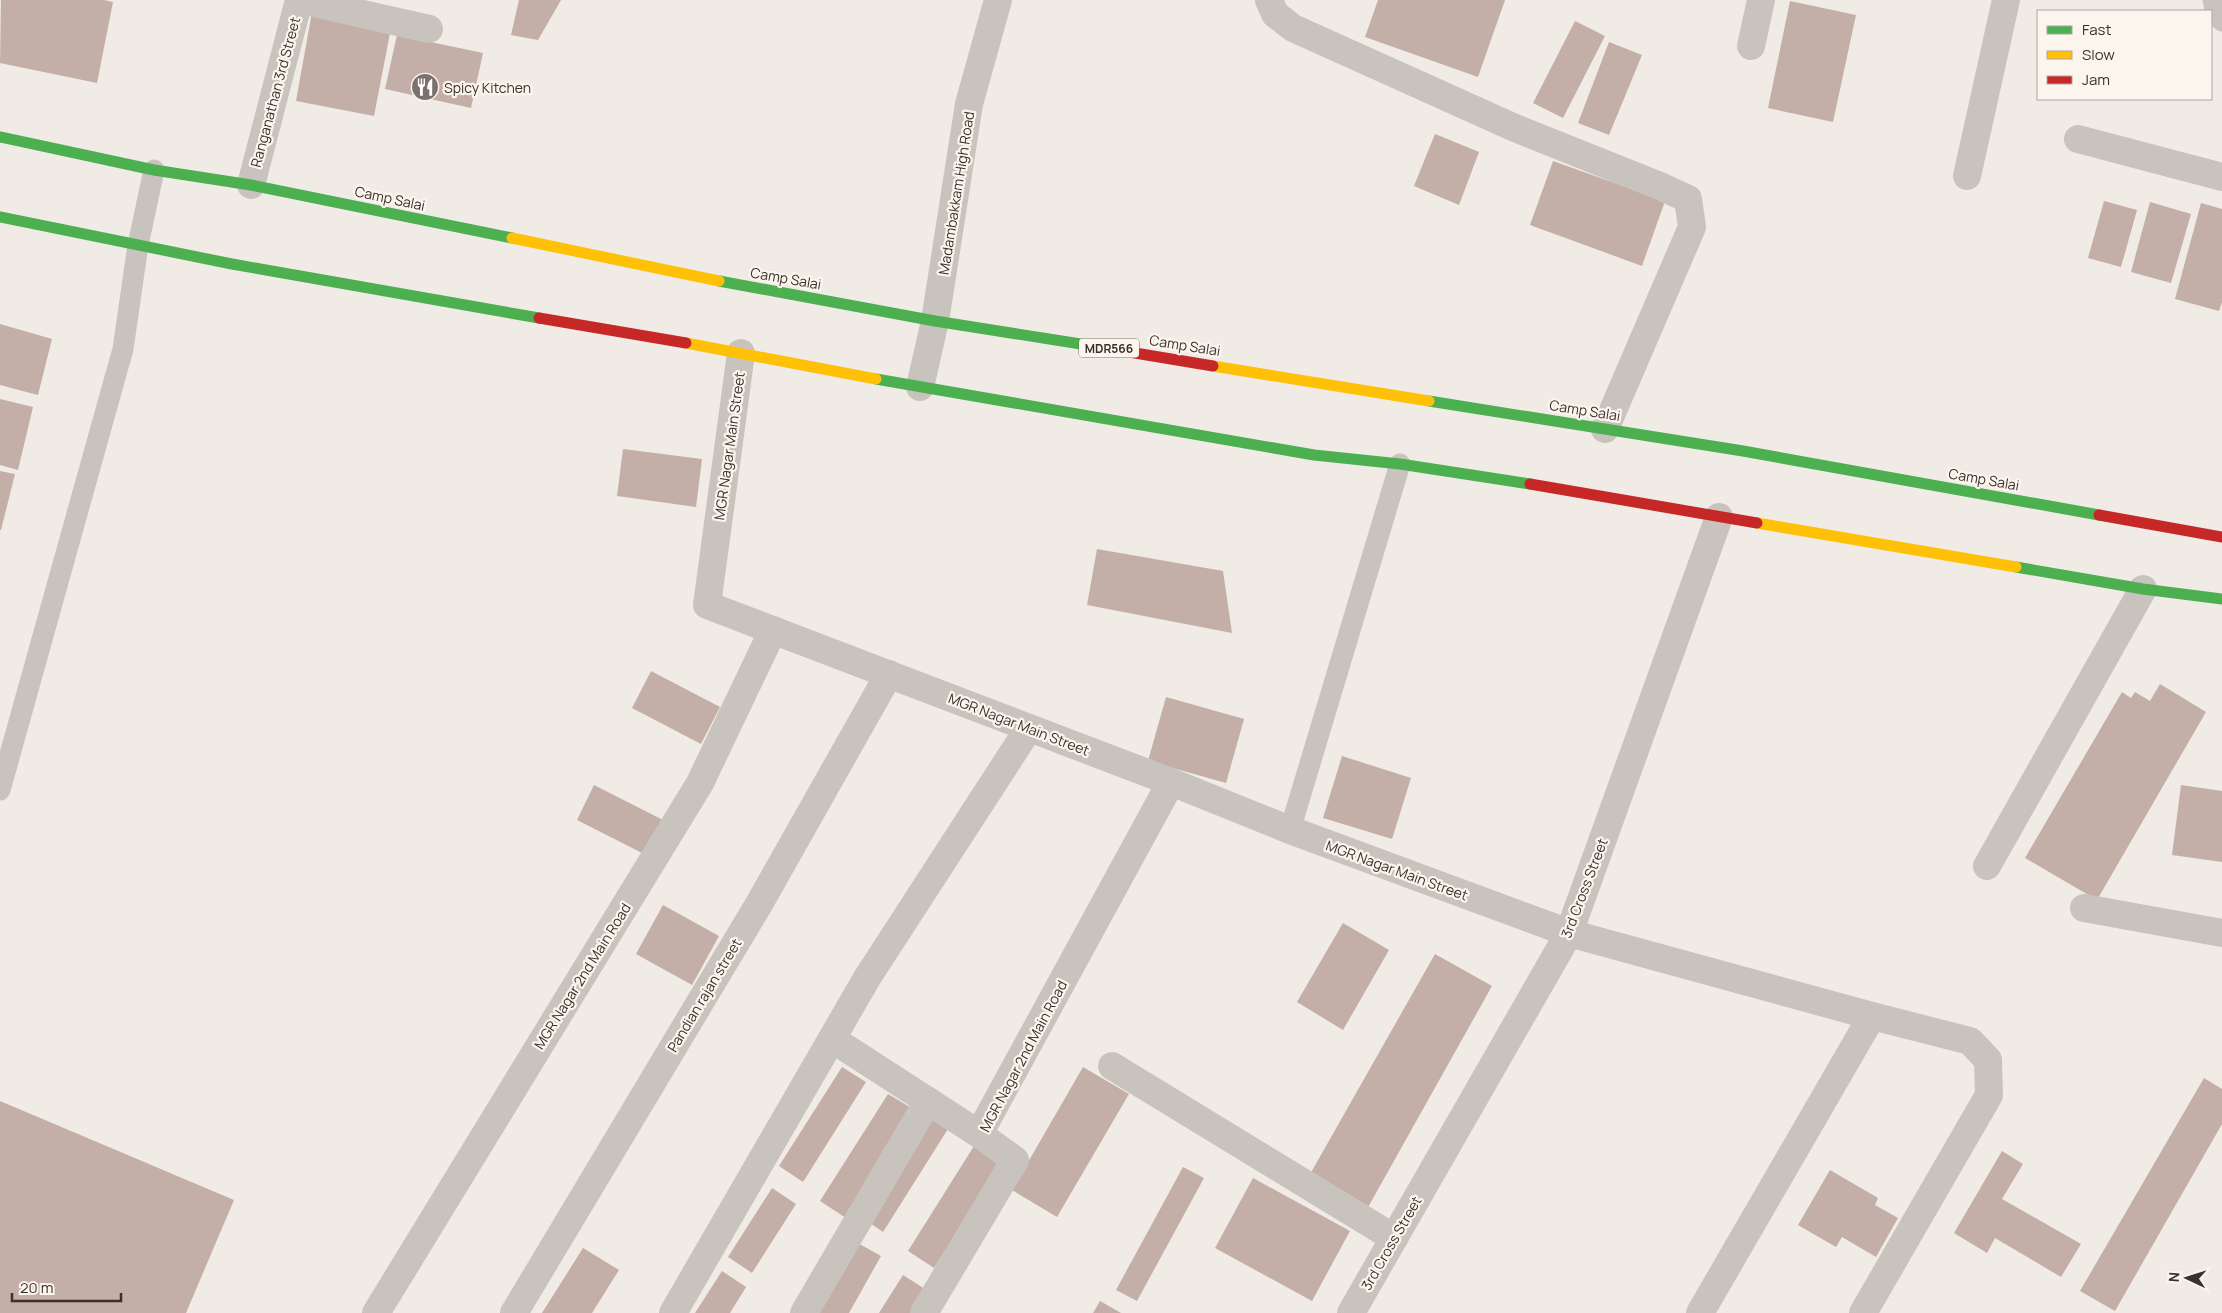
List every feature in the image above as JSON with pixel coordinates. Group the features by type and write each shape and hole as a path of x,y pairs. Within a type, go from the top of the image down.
{"main road":[{"name":"Camp Salai","path":"0,137 154,170 251,185 739,285 935,321 1343,385 1743,451 2222,537"},
{"path":"0,217 232,264 741,353 920,387 1314,454 1400,464 2143,589 2222,599"}],"street":[{"path":"300,0 429,29"},
{"name":"Ranganathan 3rd Street","path":"251,185 300,0"},
{"name":"Madambakkam High Road","path":"920,387 935,321 969,104 998,0"},
{"path":"1269,0 1275,14 1293,28 1515,128 1688,199 1692,227 1604,429"},
{"path":"1750,46 1761,0"},
{"path":"1967,176 2006,0"},
{"path":"2078,139 2222,177"},
{"name":"MGR Nagar Main Street","path":"741,353 707,605 1171,782 1290,830 1569,933 1872,1016 1970,1040 1988,1060 1989,1095 1863,1313"},
{"name":"3rd Cross Street","path":"1351,1313 1569,933 1719,517"},
{"path":"1987,866 2143,589"},
{"name":"MGR Nagar 2nd Main Road","path":"376,1313 700,783 773,630"},
{"name":"Pandian rajan street","path":"514,1313 759,904 889,674"},
{"path":"673,1313 867,978 1029,728"},
{"name":"MGR Nagar 2nd Main Road","path":"924,1313 1016,1160 979,1134 1171,782"},
{"path":"2084,908 2222,933"},
{"path":"1700,1313 1872,1016"},
{"path":"832,1039 979,1134"},
{"path":"1112,1066 1394,1238"},
{"path":"804,1313 928,1101"}],"lane":[{"path":"2214,0 2215,9 2222,21"},
{"path":"0,790 123,349 138,245 154,170"},
{"path":"1290,830 1400,464"}],"building":[{"path":"1,0 104,0 113,2 97,83 0,63"},
{"path":"519,0 561,0 538,40 511,35"},
{"path":"1378,0 1505,0 1478,77 1365,37"},
{"path":"1790,1 1856,15 1833,122 1768,108"},
{"path":"312,12 391,28 374,116 296,101"},
{"path":"1575,21 1605,36 1563,118 1533,103"},
{"path":"397,35 483,53 471,108 385,89"},
{"path":"1609,42 1642,55 1609,135 1578,123"},
{"path":"1435,134 1479,152 1459,205 1414,186"},
{"path":"1553,161 1665,201 1642,266 1530,225"},
{"path":"2104,201 2137,210 2121,267 2088,258"},
{"path":"2150,202 2191,214 2171,283 2131,272"},
{"path":"2201,203 2222,209 2222,302 2219,311 2175,299"},
{"path":"0,324 52,339 38,395 0,385"},
{"path":"0,399 33,407 18,470 0,465"},
{"path":"623,449 702,459 696,507 617,496"},
{"path":"0,471 15,474 1,530 0,530"},
{"path":"1097,549 1223,571 1232,633 1087,605"},
{"path":"651,671 720,707 701,744 632,708"},
{"path":"2160,684 2206,712 2097,900 2025,858 2122,692 2131,698 2135,692 2150,701"},
{"path":"1166,697 1244,719 1226,783 1148,761"},
{"path":"1342,756 1411,778 1392,839 1323,818"},
{"path":"594,785 667,822 650,857 577,820"},
{"path":"2181,785 2222,791 2222,862 2172,855"},
{"path":"663,905 719,936 692,985 636,954"},
{"path":"1343,923 1389,950 1343,1030 1297,1002"},
{"path":"1435,954 1492,986 1367,1209 1309,1176"},
{"path":"842,1067 866,1082 803,1182 779,1166"},
{"path":"1083,1067 1129,1094 1057,1217 1012,1190"},
{"path":"2204,1078 2222,1089 2222,1124 2115,1311 2080,1291"},
{"path":"888,1094 918,1112 849,1220 820,1201"},
{"path":"0,1101 234,1200 186,1313 0,1313"},
{"path":"932,1118 948,1129 883,1232 867,1221"},
{"path":"974,1146 1000,1164 934,1268 908,1251"},
{"path":"2002,1151 2023,1164 2002,1199 2081,1244 2061,1277 1995,1238 1987,1253 1954,1233"},
{"path":"1183,1167 1204,1178 1137,1301 1116,1290"},
{"path":"1830,1170 1878,1198 1875,1205 1898,1218 1876,1257 1842,1237 1836,1247 1798,1225"},
{"path":"1253,1178 1350,1231 1312,1301 1215,1248"},
{"path":"772,1188 796,1204 752,1273 728,1257"},
{"path":"854,1241 881,1256 849,1313 813,1313"},
{"path":"583,1248 619,1270 592,1313 542,1313"},
{"path":"722,1271 746,1287 730,1313 695,1313"},
{"path":"903,1275 928,1291 914,1313 879,1313"},
{"path":"1100,1301 1121,1313 1093,1313"}],"traffic: fast":[{"path":"0,137 154,170 251,185 512,238"},
{"path":"0,217 232,264 539,318"},
{"path":"719,281 935,321 1087,345"},
{"path":"876,379 1314,455 1400,464 1530,484"},
{"path":"1429,401 1743,451 2099,515"},
{"path":"2016,567 2143,589 2222,599"}],"traffic: slow":[{"path":"512,238 719,281"},
{"path":"686,343 876,379"},
{"path":"1213,366 1429,401"},
{"path":"1757,523 2016,567"}],"traffic: jam":[{"path":"539,318 686,343"},
{"path":"1087,345 1213,366"},
{"path":"1530,484 1757,523"},
{"path":"2099,515 2222,537"}],"place":[{"name":"Spicy Kitchen","path":"425,87"}]}
